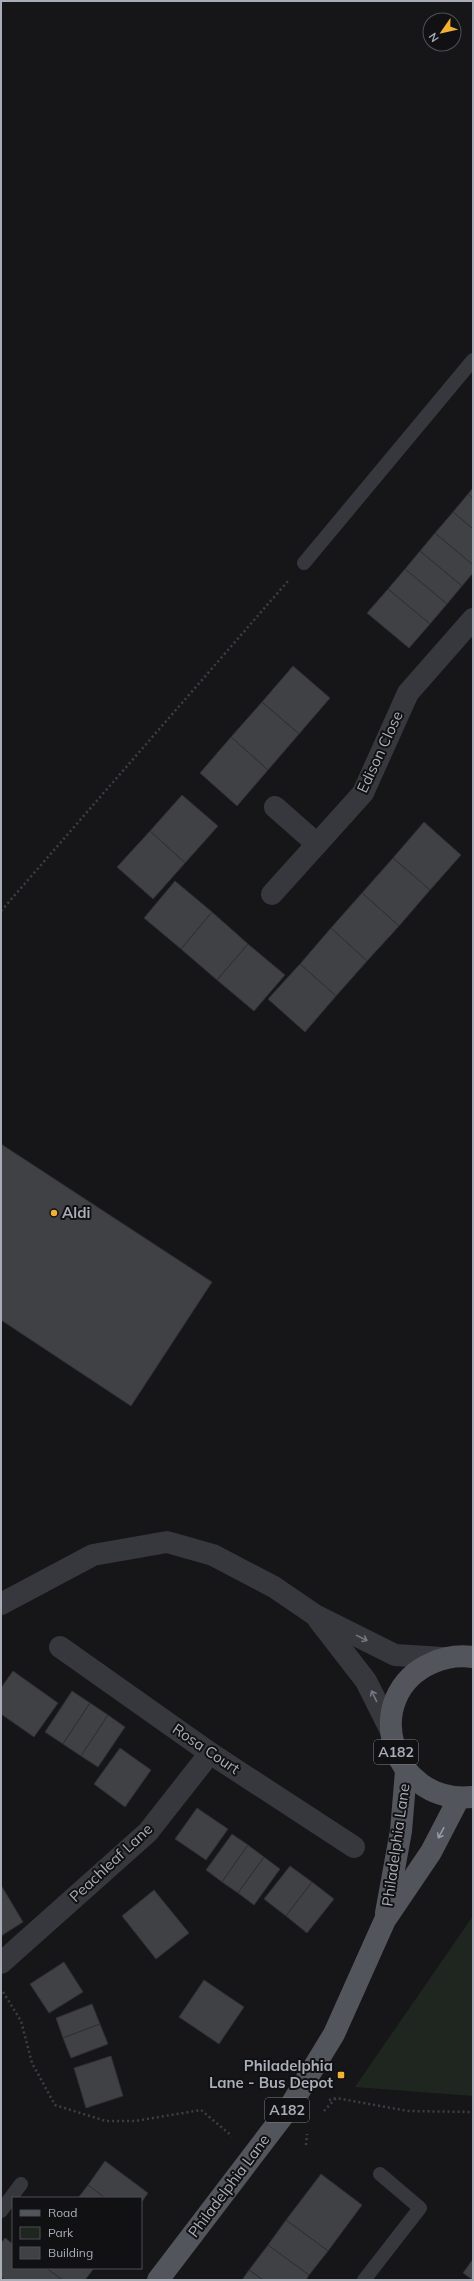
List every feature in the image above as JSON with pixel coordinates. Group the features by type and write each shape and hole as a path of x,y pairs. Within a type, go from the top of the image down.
{"main road":[{"name":"Philadelphia Lane","path":"158,2280 289,2108 334,2034 385,1920 466,1798 439,1794 421,1785 406,1771 398,1759 391,1731 396,1702 402,1688 424,1666 463,1656"},
{"name":"Philadelphia Lane","path":"385,1920 401,1831 406,1771"}],"street":[{"name":"Edison Close","path":"272,894 363,793 408,693 473,619"},
{"path":"275,807 316,844"},
{"path":"1,1604 93,1555 167,1542 213,1555 274,1587 315,1615 395,1654 463,1656"},
{"path":"315,1615 366,1680 391,1731"},
{"name":"Rosa Court","path":"60,1647 210,1753 354,1847"},
{"name":"Peachleaf Lane","path":"1,1963 148,1832 210,1753"}],"lane":[{"path":"304,563 473,360"},
{"path":"364,2280 420,2208 380,2174"},
{"path":"1,2211 21,2184"}],"path":[{"path":"1,911 304,563"},
{"path":"1,1988 21,2021 32,2063 55,2105 106,2121 135,2121 200,2110 254,2154"},
{"path":"289,2108 336,2098 408,2112 473,2112"}],"green space":[{"path":"473,1916 473,2096 355,2087"}],"building":[{"path":"473,488 473,499 468,494"},
{"path":"468,494 473,499 473,529 453,512"},
{"path":"453,512 473,529 473,565 435,533"},
{"path":"435,533 473,565 473,573 462,586 420,551"},
{"path":"420,551 462,586 447,604 405,569"},
{"path":"405,569 447,604 430,624 388,589"},
{"path":"388,589 430,624 409,648 367,613"},
{"path":"293,666 330,698 299,734 262,702"},
{"path":"262,702 299,734 268,770 231,737"},
{"path":"231,737 268,770 237,806 200,773"},
{"path":"182,795 218,826 185,863 150,831"},
{"path":"424,822 461,855 430,890 393,858"},
{"path":"150,831 185,863 153,899 117,867"},
{"path":"393,858 430,890 399,926 362,893"},
{"path":"175,881 212,912 181,949 144,918"},
{"path":"362,893 399,926 367,961 331,928"},
{"path":"212,912 248,944 217,980 181,949"},
{"path":"331,928 367,961 336,996 300,964"},
{"path":"248,944 285,975 254,1011 217,980"},
{"path":"300,964 336,996 305,1032 268,999"},
{"name":"Aldi","path":"1,1144 212,1282 131,1406 1,1320"},
{"path":"13,1671 58,1703 34,1737 1,1714 1,1688"},
{"path":"72,1691 90,1703 63,1744 45,1732"},
{"path":"90,1703 108,1715 81,1756 63,1744"},
{"path":"108,1715 125,1727 98,1767 81,1756"},
{"path":"120,1748 151,1770 125,1807 94,1784"},
{"path":"197,1808 228,1829 206,1860 175,1839"},
{"path":"232,1834 248,1845 222,1882 206,1870"},
{"path":"248,1845 264,1857 238,1893 222,1882"},
{"path":"264,1857 280,1869 254,1905 238,1893"},
{"path":"290,1866 312,1882 286,1916 264,1899"},
{"path":"312,1882 334,1899 307,1933 286,1916"},
{"path":"1,1885 23,1922 1,1936"},
{"path":"154,1890 189,1933 156,1959 122,1916"},
{"path":"64,1962 83,1992 49,2013 30,1984"},
{"path":"204,1980 244,2007 219,2044 179,2017"},
{"path":"92,2004 100,2024 63,2038 56,2018"},
{"path":"100,2024 108,2044 71,2058 63,2038"},
{"path":"111,2056 123,2096 86,2108 74,2068"},
{"path":"105,2161 148,2193 142,2202 142,2197 104,2197 88,2185"},
{"path":"321,2174 362,2205 328,2251 286,2220"},
{"path":"88,2185 104,2197 79,2197"},
{"path":"286,2220 328,2251 309,2275 268,2245"},
{"path":"5,2238 12,2243 12,2269 47,2269 63,2280 5,2280 1,2277 1,2243"},
{"path":"268,2245 309,2275 306,2280 263,2280 249,2270"},
{"path":"473,2259 473,2280 463,2273"},
{"path":"47,2269 93,2269 85,2280 63,2280"},
{"path":"249,2270 263,2280 242,2280"}],"place":[{"name":"Aldi","path":"54,1213"},
{"name":"Philadelphia Lane - Bus Depot","path":"341,2075"}]}
